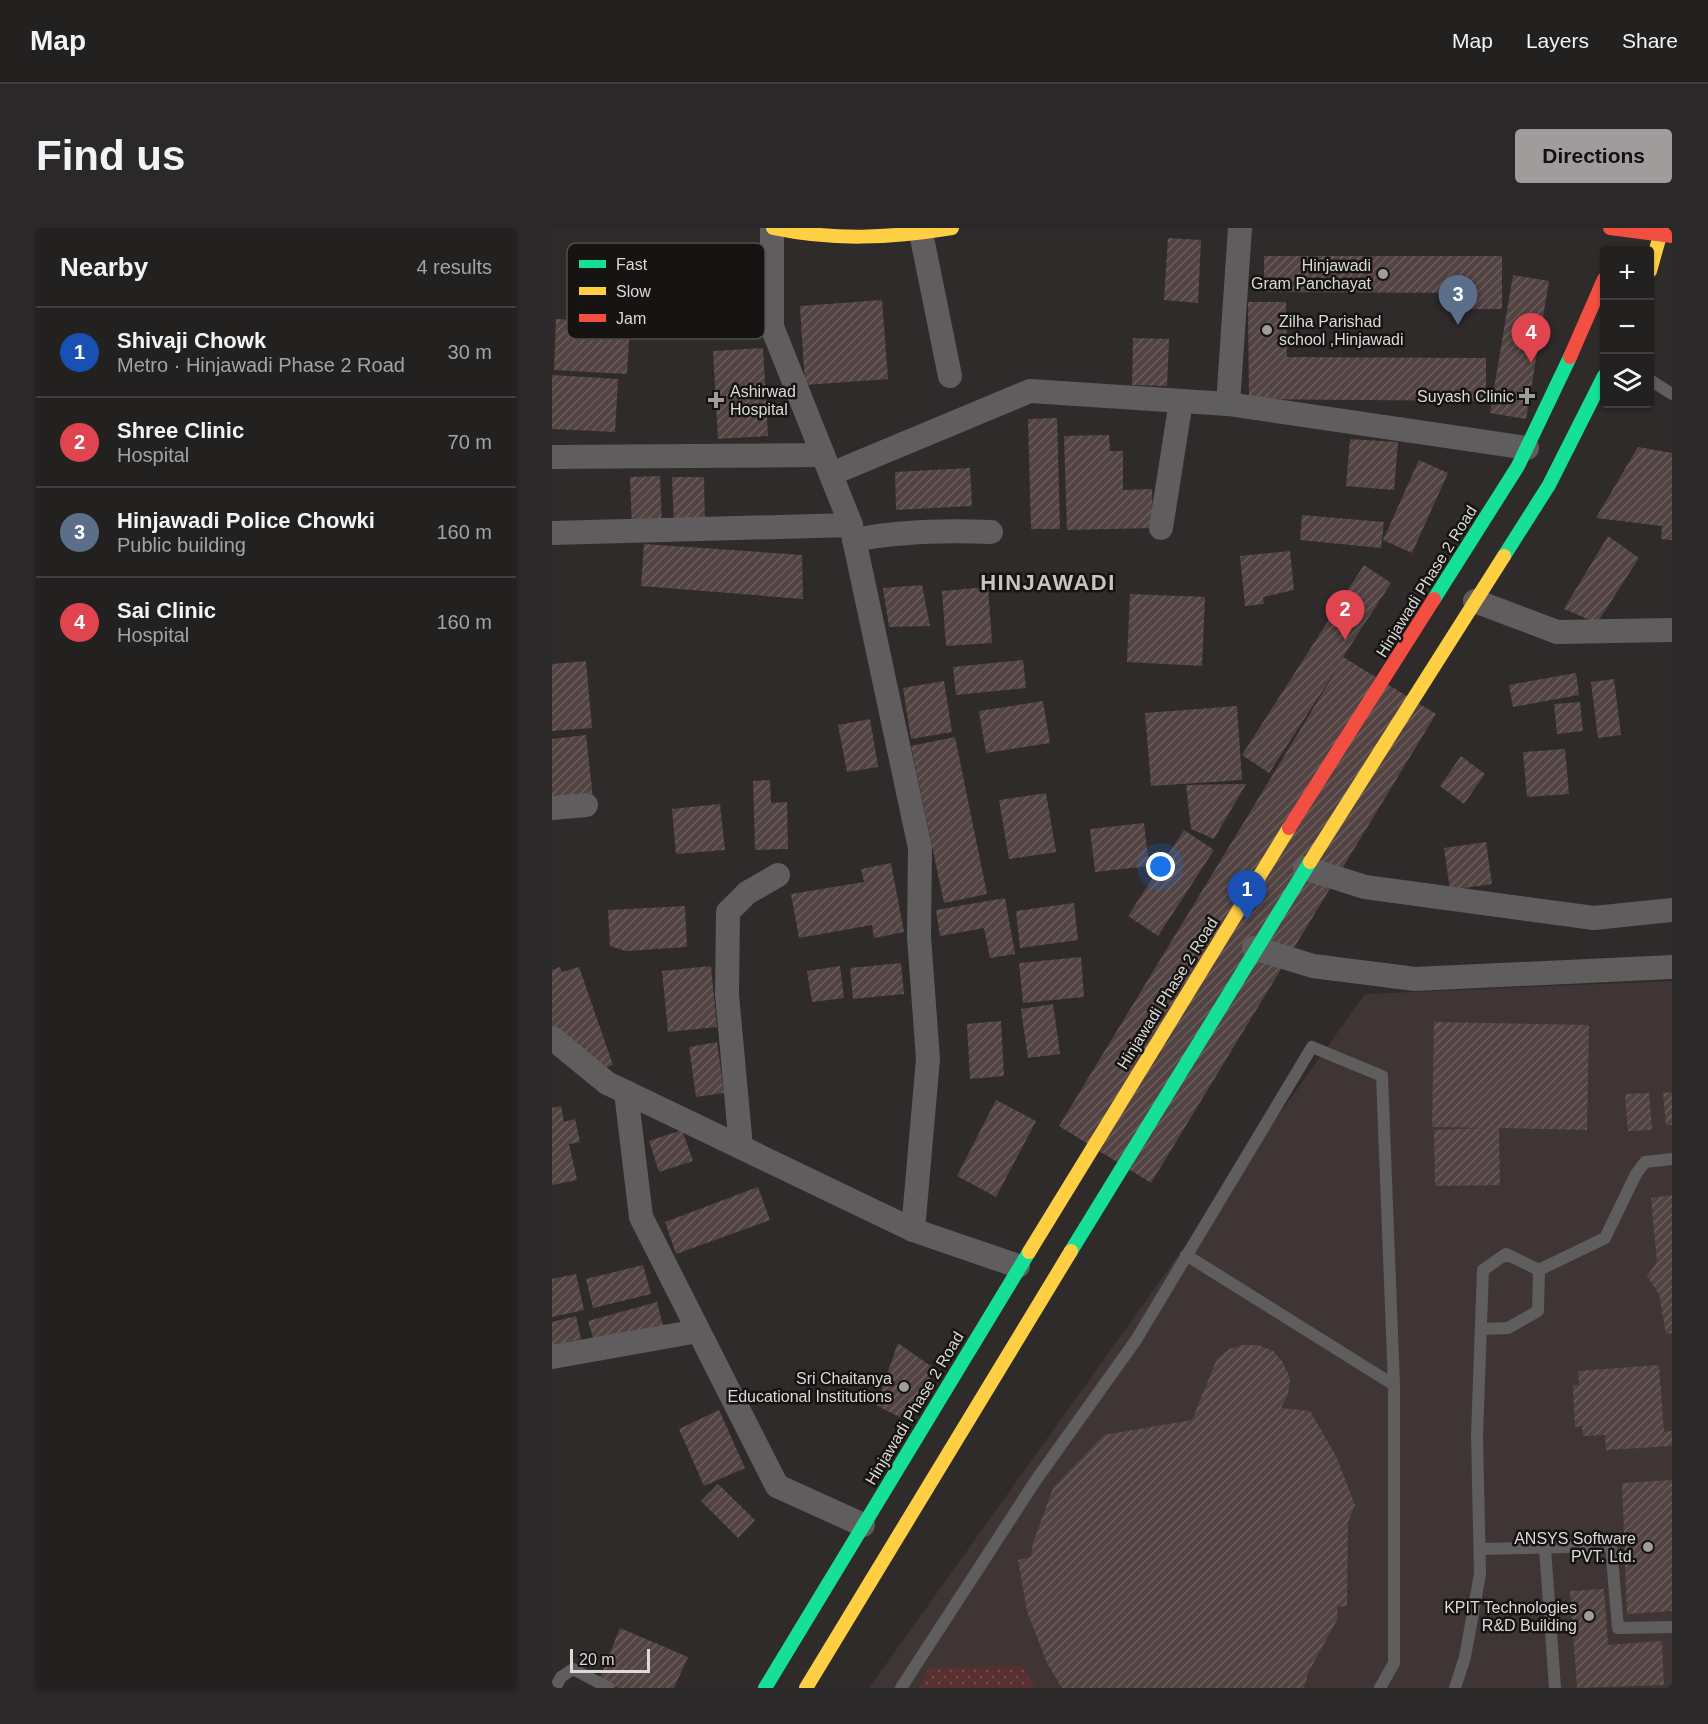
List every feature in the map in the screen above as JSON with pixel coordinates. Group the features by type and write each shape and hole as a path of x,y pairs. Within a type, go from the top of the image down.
{"main road":[{"path":"772,228 815,238 849,240 952,228"},
{"path":"1616,244 1616,228 1664,233 1654,260"},
{"name":"Hinjawadi Phase 2 Road","path":"765,1688 1018,1266 1214,946 1518,466 1549,405 1600,290"},
{"path":"806,1688 1254,948 1549,484 1600,386"}],"street":[{"path":"772,228 772,327 852,532 920,848 919,937 928,1059 913,1230"},
{"path":"1228,404 1240,228"},
{"path":"921,233 950,376"},
{"path":"552,457 827,465 1030,391 1228,404 1527,448"},
{"path":"1161,528 1181,401"},
{"path":"552,533 852,532 887,534 946,530 991,532"},
{"path":"1475,601 1557,632 1672,630"},
{"path":"552,808 586,805"},
{"path":"1305,868 1365,887 1594,918 1672,910"},
{"path":"741,1147 727,995 728,912 747,892 778,874"},
{"path":"1254,948 1313,966 1415,979 1672,967"},
{"path":"552,1038 608,1083 626,1092 913,1230 1018,1266"},
{"path":"626,1092 640,1216 777,1486 863,1525"},
{"path":"552,1357 698,1331"}],"lane":[{"path":"1654,383 1672,394"},
{"path":"901,1688 1036,1480 1136,1340 1312,1047 1382,1076 1394,1385 1394,1663 1380,1688"},
{"path":"1539,1270 1605,1238 1645,1162 1672,1159"},
{"path":"1455,1688 1465,1657 1480,1574 1477,1435 1483,1270 1506,1254 1539,1270"},
{"path":"1186,1255 1394,1385"},
{"path":"1481,1329 1508,1328 1538,1311 1539,1270"},
{"path":"1480,1549 1611,1546 1618,1628 1672,1627"},
{"path":"1545,1548 1555,1688"},
{"path":"555,1688 561,1677 573,1669 609,1688"}],"shaded area":[{"path":"1672,981 1672,1688 869,1688 1365,994"},
{"path":"1022,1666 1035,1688 919,1688 929,1668"}],"building":[{"path":"1168,238 1201,240 1198,303 1164,300"},
{"name":"Hinjawadi Gram Panchayat","path":"1264,256 1502,256 1502,309 1471,309 1471,293 1264,292"},
{"path":"1513,275 1549,281 1526,419 1490,413"},
{"path":"882,300 888,379 805,385 800,306"},
{"name":"Zilha Parishad school ,Hinjawadi","path":"1248,302 1286,302 1287,357 1486,358 1486,401 1249,399"},
{"path":"556,319 567,320 567,339 629,339 627,374 554,370"},
{"path":"1133,338 1169,339 1167,386 1132,385"},
{"path":"763,348 768,436 718,439 713,351"},
{"path":"552,375 618,379 615,432 552,429"},
{"path":"1057,418 1060,529 1031,529 1028,419"},
{"path":"1109,435 1110,451 1123,451 1123,490 1152,489 1153,528 1067,530 1064,436"},
{"path":"1350,439 1398,442 1394,490 1346,486"},
{"path":"1638,447 1672,453 1672,540 1661,539 1662,526 1596,518"},
{"path":"1419,460 1448,473 1412,553 1383,540"},
{"path":"970,468 972,506 896,510 895,472"},
{"path":"660,476 662,527 632,528 630,477"},
{"path":"672,477 704,477 705,527 674,528"},
{"path":"1302,515 1384,522 1381,548 1300,540"},
{"path":"1608,536 1639,558 1597,623 1564,609"},
{"path":"644,544 802,555 803,599 641,586"},
{"path":"1290,551 1294,590 1263,597 1264,604 1245,606 1240,556"},
{"path":"1364,565 1391,583 1343,657 1436,714 1151,1183 1059,1126 1342,661 1269,773 1242,755"},
{"path":"922,585 930,626 889,627 883,588"},
{"path":"988,587 992,643 946,646 942,591"},
{"path":"1130,594 1205,597 1202,666 1127,662"},
{"path":"1023,660 1026,688 956,695 953,667"},
{"path":"586,661 592,728 552,731 552,664"},
{"path":"1576,673 1579,695 1513,707 1509,685"},
{"path":"1614,679 1621,735 1598,738 1591,682"},
{"path":"944,681 952,732 911,739 903,688"},
{"path":"1043,701 1050,743 986,753 979,711"},
{"path":"1580,702 1583,731 1557,734 1554,704"},
{"path":"1237,706 1242,780 1151,786 1145,713"},
{"path":"870,719 878,767 847,772 838,725"},
{"path":"586,735 593,799 552,804 552,739"},
{"path":"955,737 987,894 944,903 911,746"},
{"path":"1565,749 1569,794 1527,797 1523,752"},
{"path":"1461,756 1485,774 1464,804 1440,786"},
{"path":"770,780 771,803 787,802 788,849 755,850 753,781"},
{"path":"1246,784 1214,839 1191,829 1186,785"},
{"path":"1046,793 1056,852 1009,859 999,800"},
{"path":"720,804 725,850 676,854 672,809"},
{"path":"1144,823 1149,866 1095,872 1090,829"},
{"path":"1184,830 1214,850 1158,936 1128,916"},
{"path":"1486,842 1492,884 1450,890 1444,848"},
{"path":"891,863 904,932 874,938 872,925 799,938 791,894 864,882 861,869"},
{"path":"1005,898 1015,954 990,958 984,928 940,936 936,910"},
{"path":"1074,903 1078,940 1020,948 1016,911"},
{"path":"685,906 687,947 626,951 610,946 608,910"},
{"path":"1081,957 1084,997 1023,1003 1019,963"},
{"path":"901,963 904,994 853,999 850,968"},
{"path":"711,966 717,1027 668,1032 662,971"},
{"path":"840,966 844,998 812,1002 807,971"},
{"path":"560,967 562,972 579,967 613,1065 602,1069 557,1036 552,1025 552,970"},
{"path":"1053,1004 1060,1054 1028,1058 1021,1009"},
{"path":"1001,1021 1004,1076 970,1079 967,1024"},
{"path":"1434,1022 1589,1025 1587,1130 1499,1128 1500,1185 1435,1186 1434,1130 1487,1128 1432,1127"},
{"path":"717,1042 724,1093 696,1097 689,1047"},
{"path":"1672,1092 1672,1125 1666,1125 1663,1093"},
{"path":"1649,1093 1652,1130 1628,1131 1625,1094"},
{"path":"996,1100 1036,1121 996,1197 957,1176"},
{"path":"561,1106 564,1122 575,1119 580,1142 569,1144 577,1180 552,1185 552,1108"},
{"path":"682,1130 693,1161 659,1172 649,1141"},
{"path":"758,1187 770,1220 676,1254 665,1222"},
{"path":"1672,1195 1672,1333 1666,1334 1659,1294 1647,1276 1657,1262 1651,1198"},
{"path":"643,1265 651,1294 593,1308 586,1279"},
{"path":"576,1274 584,1310 552,1317 552,1279"},
{"path":"657,1302 663,1326 595,1344 588,1321"},
{"path":"576,1316 581,1339 552,1346 552,1322"},
{"name":"Sri Chaitanya Educational Institutions","path":"898,1343 935,1369 907,1421 876,1405"},
{"path":"1243,1345 1258,1345 1273,1351 1282,1361 1290,1378 1288,1395 1281,1408 1310,1411 1336,1456 1355,1505 1348,1522 1347,1606 1337,1607 1338,1618 1308,1673 1304,1688 1062,1688 1047,1663 1027,1611 1018,1560 1031,1557 1033,1543 1053,1488 1104,1435 1192,1420 1217,1359 1229,1349"},
{"path":"1659,1365 1664,1432 1672,1431 1672,1446 1606,1450 1605,1435 1583,1436 1582,1426 1575,1427 1573,1385 1579,1385 1578,1371"},
{"path":"719,1410 745,1468 704,1486 679,1429"},
{"name":"ANSYS Software PVT. Ltd.","path":"1672,1480 1672,1611 1627,1614 1622,1483"},
{"path":"718,1484 755,1520 738,1538 701,1501"},
{"name":"KPIT Technologies R&D Building","path":"1604,1589 1608,1645 1662,1641 1664,1685 1577,1688 1570,1591"},
{"path":"620,1628 688,1657 674,1688 619,1688 599,1680"}],"traffic: fast":[{"path":"1434,599 1518,466 1570,357"},
{"path":"1504,556 1549,485 1600,384"},
{"path":"1071,1251 1310,862"},
{"path":"765,1688 1029,1252"}],"traffic: slow":[{"path":"773,228 818,235 863,237 952,228"},
{"path":"1654,257 1662,228"},
{"path":"1310,862 1504,556"},
{"path":"1029,1252 1289,828"},
{"path":"806,1688 1071,1251"}],"traffic: jam":[{"path":"1610,228 1672,236"},
{"path":"1570,357 1600,288"},
{"path":"1289,828 1434,599"}],"place":[{"name":"Hinjawadi Gram Panchayat","path":"1383,274"},
{"name":"Hinjawadi Police Chowki","path":"1458,325"},
{"name":"Zilha Parishad school ,Hinjawadi","path":"1267,330"},
{"name":"Sai Clinic","path":"1531,363"},
{"name":"Suyash Clinic","path":"1527,396"},
{"name":"Ashirwad Hospital","path":"716,400"},
{"name":"Shree Clinic","path":"1345,640"},
{"name":"Shivaji Chowk","path":"1247,920"},
{"name":"Sri Chaitanya Educational Institutions","path":"904,1387"},
{"name":"ANSYS Software PVT. Ltd.","path":"1648,1547"},
{"name":"KPIT Technologies R&D Building","path":"1589,1616"}],"district":[{"name":"HINJAWADI","path":"1048,582"}]}
